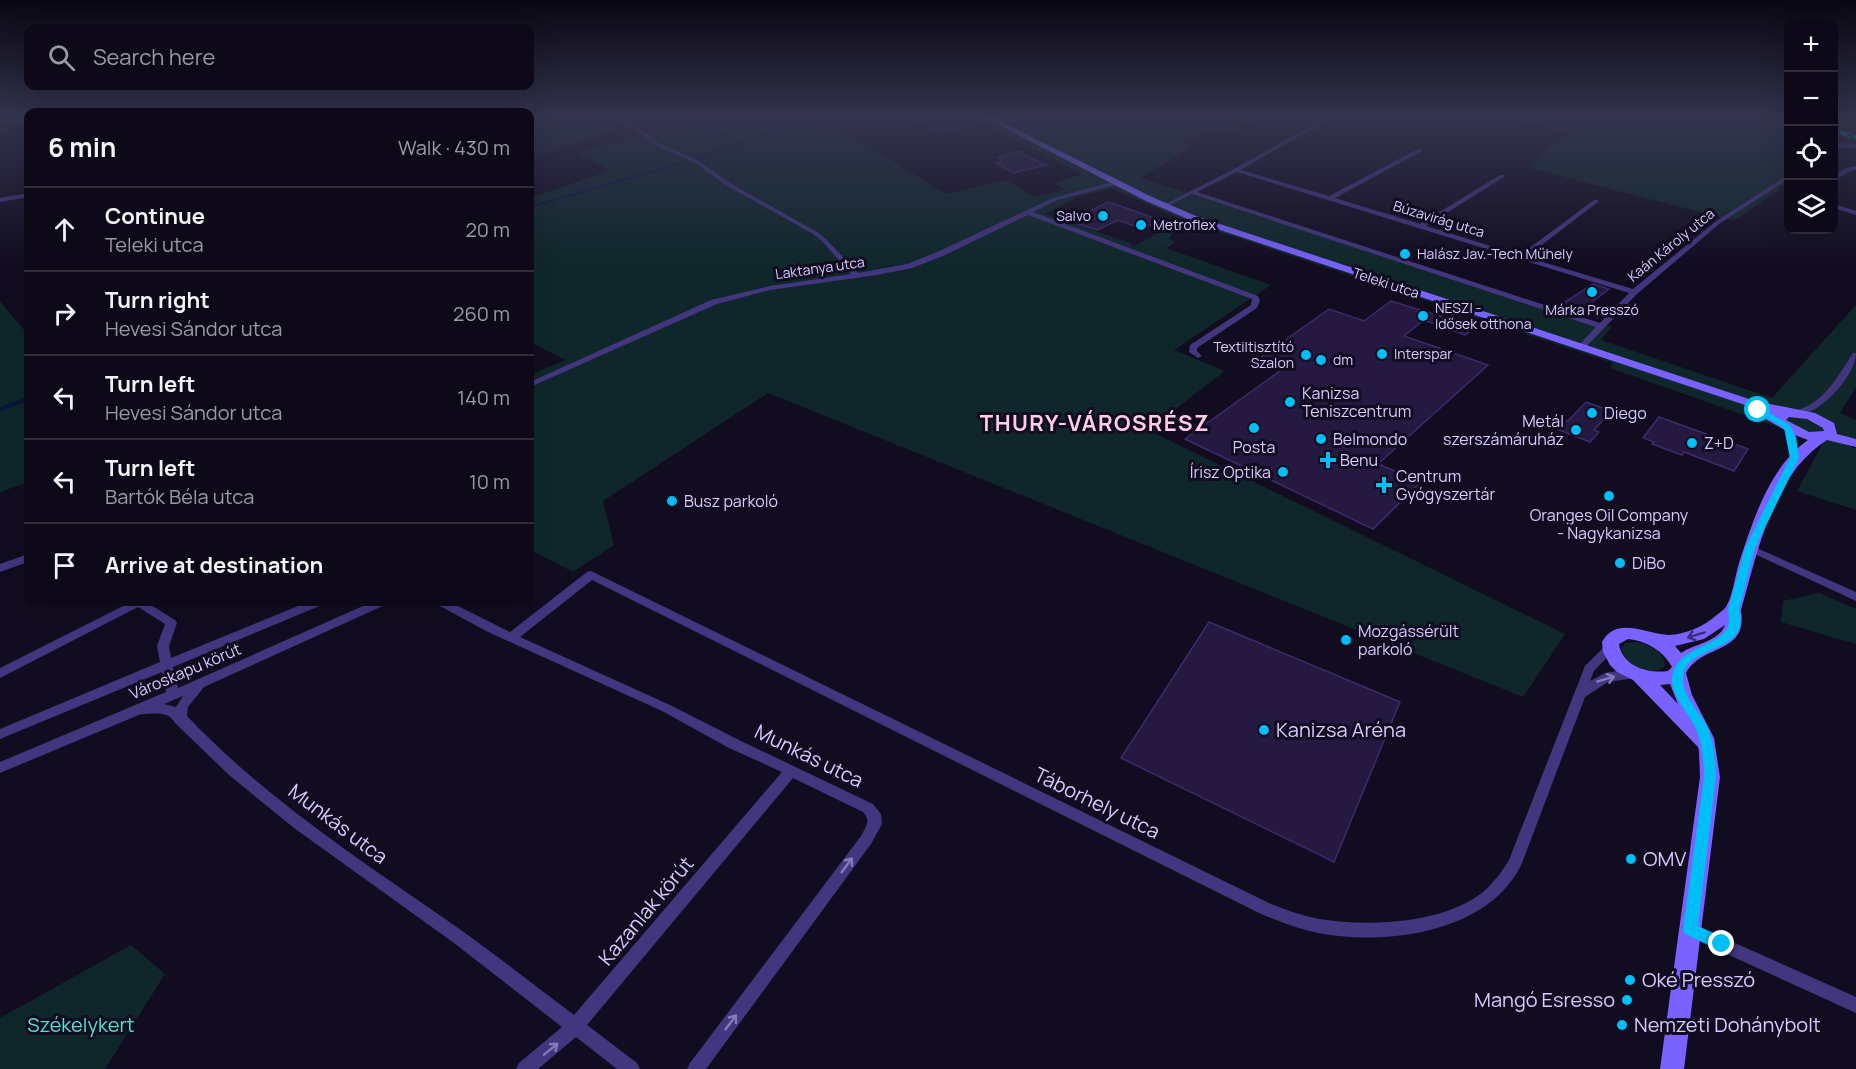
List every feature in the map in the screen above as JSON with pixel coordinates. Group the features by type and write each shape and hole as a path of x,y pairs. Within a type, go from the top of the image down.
{"main road":[{"name":"Teleki utca","path":"1086,168 1164,206 1252,238 1788,418"},
{"path":"1788,418 1807,435 1826,430 1856,436"},
{"path":"1788,418 1826,430 1856,443"},
{"path":"1788,418 1794,458"},
{"path":"1707,745 1637,674 1615,659 1610,648 1614,638 1621,635 1640,635 1671,641 1699,635 1715,627 1733,610 1750,548 1794,458 1826,430"},
{"path":"1637,674 1667,679 1679,670 1689,656 1711,648 1730,633 1736,620 1733,610"},
{"path":"1652,639 1672,652 1679,670 1678,688 1700,724 1707,745 1710,777 1672,1069"}],"street":[{"path":"704,168 726,183 819,235 856,276"},
{"path":"1164,206 1240,168"},
{"path":"1331,198 1387,168"},
{"path":"1838,176 1848,169 1856,168"},
{"name":"Búzavirág utca","path":"1236,170 1634,292"},
{"path":"1422,226 1502,176"},
{"name":"Kaán Károly utca","path":"1581,347 1634,292 1717,223 1778,187 1785,180"},
{"name":"Laktanya utca","path":"534,384 714,302 770,288 856,276 918,263 1063,196 1116,183"},
{"name":"Teleki utca","path":"1192,192 1602,326"},
{"path":"0,200 24,196"},
{"path":"1521,257 1596,201"},
{"path":"1838,208 1856,213"},
{"path":"1027,212 1255,298 1254,306 1193,347 1193,352 1198,356"},
{"path":"1788,418 1814,408 1824,400 1855,359"},
{"path":"1824,400 1826,430"},
{"path":"1750,548 1856,597"},
{"path":"0,568 24,559"},
{"name":"Táborhely utca","path":"511,638 591,575 1266,909 1292,920 1347,929 1374,929 1445,918 1485,899 1503,882 1515,863 1592,664 1610,648"},
{"path":"0,673 130,606"},
{"path":"144,606 171,623 163,646 165,665 173,694"},
{"path":"0,734 308,606"},
{"name":"Városkapu körút","path":"0,768 206,681 372,606"},
{"name":"Munkás utca","path":"450,606 511,638 666,708 868,808 874,814 875,824 696,1069"},
{"path":"1582,693 1605,678 1637,674"},
{"path":"180,719 180,711 185,700 206,681"},
{"path":"137,709 165,709 175,712 180,719"},
{"name":"Munkás utca","path":"180,719 224,763 305,829 444,928 631,1069"},
{"name":"Kazanlak körút","path":"525,1069 552,1049 575,1027 791,771"},
{"path":"1690,930 1856,1005"}],"green space":[{"path":"607,168 904,168 946,194 1006,180 1036,197 1066,190 1055,183 1082,174 1070,168 1157,168 1140,178 1612,327 1601,340 1772,398 1856,305 1856,387 1840,413 1856,420 1856,437 1851,447 1856,449 1856,510 1797,491 1823,443 1610,368 1613,363 1184,220 1169,238 1175,243 1166,248 1271,285 1174,350 1225,371 1148,430 1565,634 1523,697 768,393 603,501 614,545 573,572 534,552 534,373 565,360 534,344 534,197 611,170","holes":["1112,188 1181,220 1133,247 1131,243 1045,214 1077,197"]},
{"path":"1530,168 1784,168 1784,186 1734,221"},
{"path":"0,301 24,330 24,483 0,492"},
{"path":"1819,593 1856,609 1856,644 1781,622 1783,601"},
{"path":"1636,642 1651,647 1659,653 1665,666 1653,671 1646,670 1627,660 1621,648 1626,643"},
{"name":"Székelykert","path":"131,945 165,974 105,1069 0,1069 0,1018"}],"building":[{"path":"1004,168 1034,168 1013,173"},
{"name":"Salvo","path":"1108,202 1160,220 1142,229 1118,220 1097,230 1069,221"},
{"path":"1593,284 1609,289 1578,313 1562,308 1566,306 1562,304"},
{"path":"1391,301 1475,327 1465,335 1424,320 1404,336 1488,365 1378,464 1421,482 1373,529 1185,439 1284,368 1260,358 1329,309 1364,321"},
{"path":"1586,402 1611,411 1594,430 1599,432 1590,442 1554,428 1562,419 1568,421"},
{"name":"Z+D","path":"1659,417 1748,449 1734,471 1684,452 1682,455 1652,444 1654,442 1643,438"},
{"name":"Kanizsa Aréna","path":"1209,622 1400,702 1334,862 1121,758"}],"waterway":[{"path":"534,206 665,168"},
{"path":"0,409 24,400"}],"place":[{"name":"Salvo","path":"1103,216"},
{"name":"Metroflex","path":"1141,225"},
{"name":"Halász Jav.-Tech Műhely","path":"1405,254"},
{"name":"Márka Presszó","path":"1592,292"},
{"name":"NESZI - Idősek otthona","path":"1423,316"},
{"name":"Interspar","path":"1382,354"},
{"name":"Textiltisztító Szalon","path":"1306,355"},
{"name":"dm","path":"1321,360"},
{"name":"Kanizsa Teniszcentrum","path":"1290,402"},
{"name":"Diego","path":"1592,413"},
{"name":"Posta","path":"1254,428"},
{"name":"Metál szerszámáruház","path":"1576,430"},
{"name":"Belmondo","path":"1321,439"},
{"name":"Z+D","path":"1692,443"},
{"name":"Benu","path":"1328,460"},
{"name":"Írisz Optika","path":"1283,472"},
{"name":"Centrum Gyógyszertár","path":"1384,485"},
{"name":"Oranges Oil Company - Nagykanizsa","path":"1609,496"},
{"name":"Busz parkoló","path":"672,501"},
{"name":"DiBo","path":"1620,563"},
{"name":"Mozgássérült parkoló","path":"1346,640"},
{"name":"Kanizsa Aréna","path":"1264,730"},
{"name":"OMV","path":"1631,859"},
{"name":"Oké Presszó","path":"1630,980"},
{"name":"Mangó Esresso","path":"1627,1000"},
{"name":"Nemzeti Dohánybolt","path":"1622,1025"}],"district":[{"name":"THURY-VÁROSRÉSZ","path":"1095,423"}],"route":[{"path":"1722,944 1690,930 1710,762 1703,731 1678,688 1678,674 1680,667 1689,656 1711,648 1724,640 1734,627 1736,620 1733,610 1750,548 1776,490 1794,458 1787,427 1758,410"}]}
